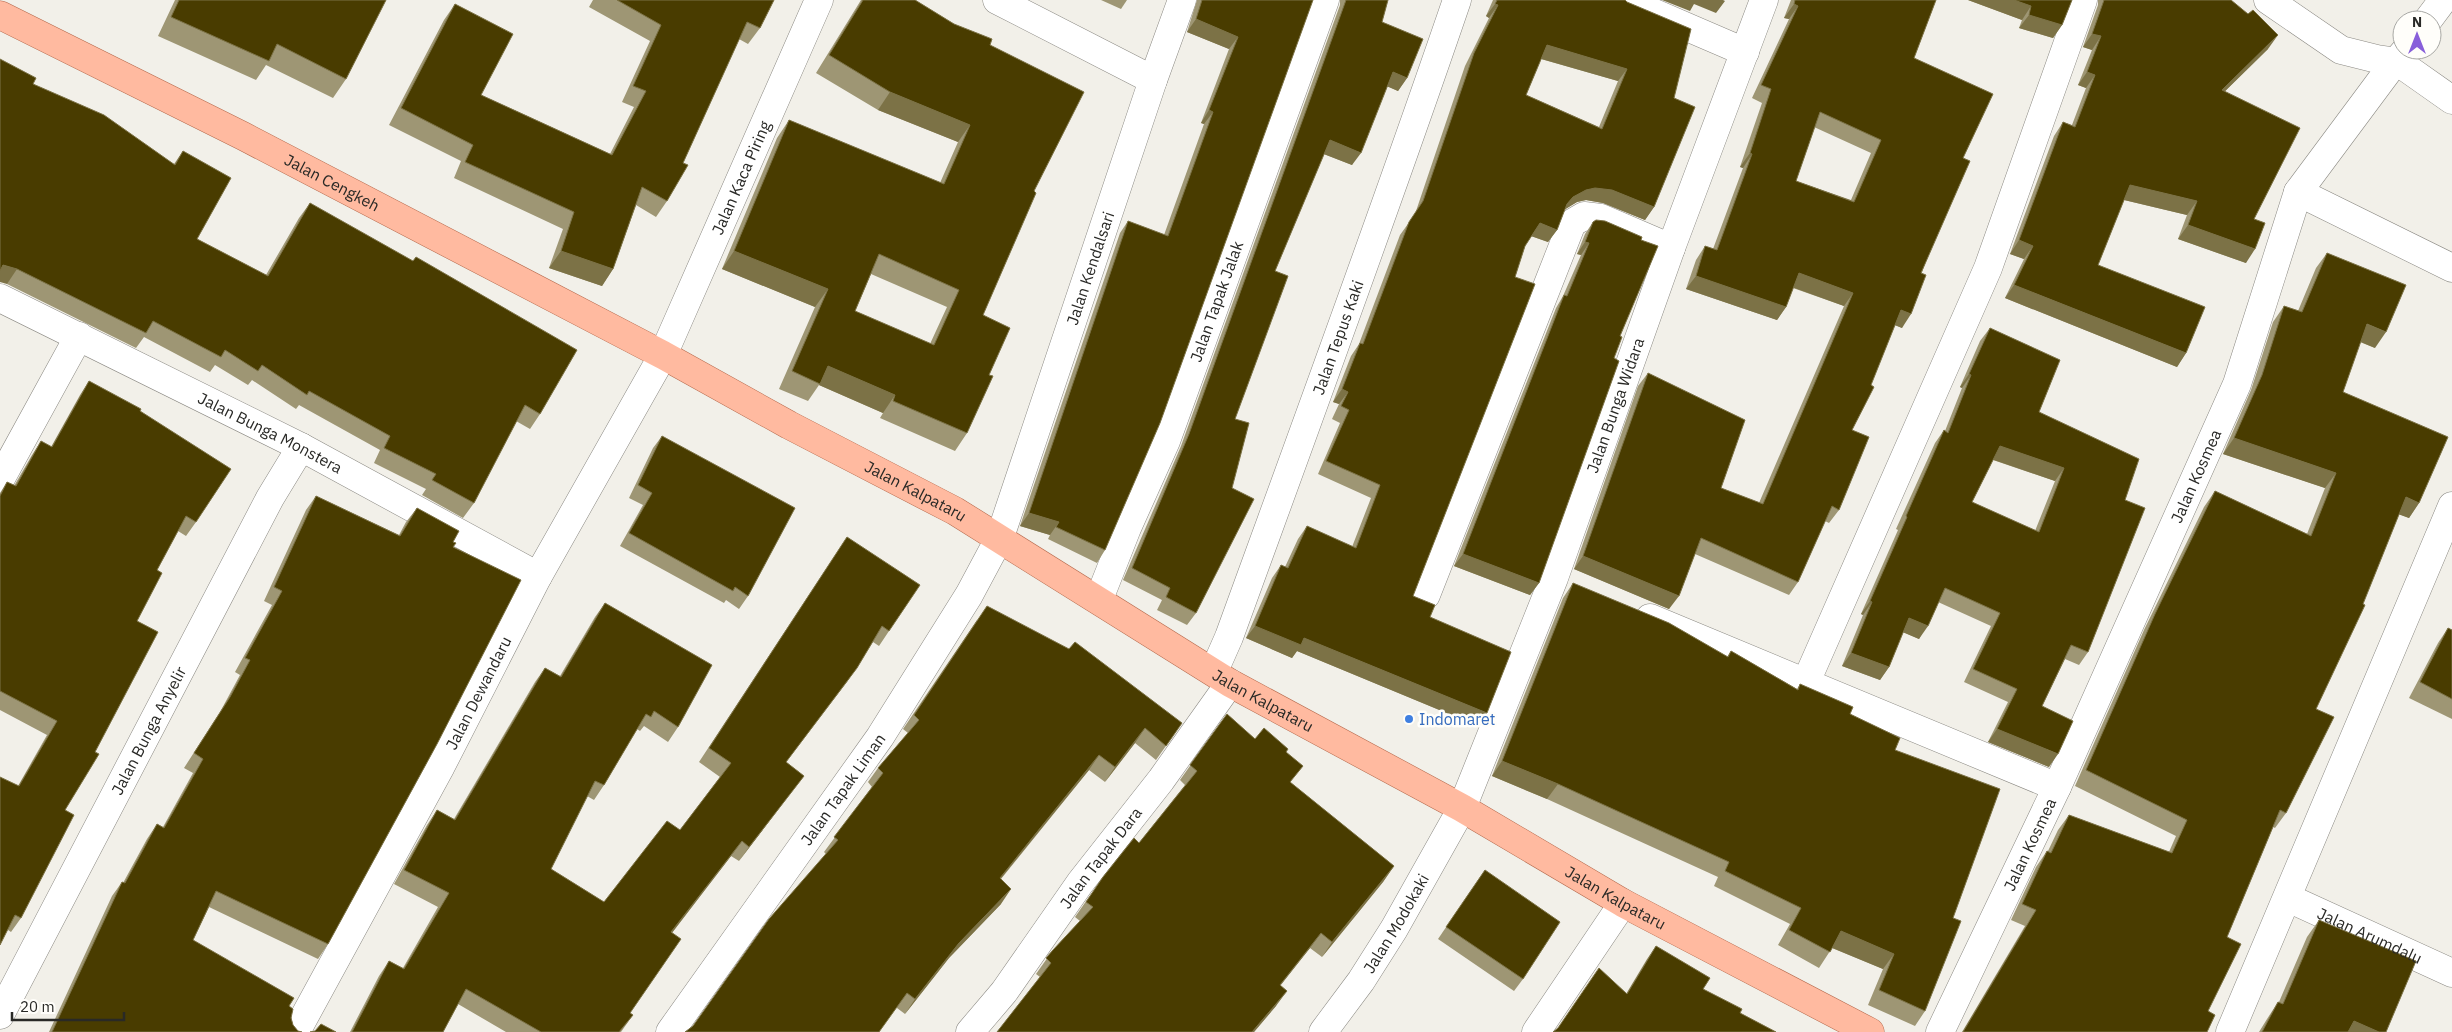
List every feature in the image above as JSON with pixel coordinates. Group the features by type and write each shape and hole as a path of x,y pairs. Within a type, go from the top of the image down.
{"main road":[{"name":"Jalan Cengkeh","path":"0,14 243,136 663,355"},
{"name":"Jalan Kalpataru","path":"663,355 789,426 955,511 1100,599 1222,677 1462,808 1623,903 1870,1032"}],"street":[{"name":"Jalan Kaca Piring","path":"663,355 818,0"},
{"path":"997,0 1153,80"},
{"name":"Jalan Kendalsari","path":"1000,537 1153,80 1182,0"},
{"name":"Jalan Tapak Jalak","path":"1100,599 1127,528 1166,441 1325,0"},
{"name":"Jalan Tepus Kaki","path":"1222,677 1229,637 1388,199 1457,0"},
{"path":"1624,0 1745,52"},
{"name":"Jalan Bunga Widara","path":"1462,808 1554,578 1671,248 1764,0"},
{"path":"1806,682 1988,268 2083,0"},
{"path":"2268,0 2341,50 2377,59 2397,61 2452,100"},
{"name":"Jalan Kosmea","path":"1940,1032 2058,787 2237,384 2298,192 2362,104 2397,61"},
{"path":"2298,192 2452,268"},
{"path":"1426,595 1572,223 1584,216 1601,218 1671,248"},
{"name":"Jalan Bunga Monstera","path":"0,298 301,447 538,576"},
{"path":"0,480 79,336"},
{"name":"Jalan Dewandaru","path":"296,1032 441,766 538,576 663,355"},
{"name":"Jalan Bunga Anyelir","path":"0,1016 270,498 301,447"},
{"path":"2230,1032 2452,506"},
{"name":"Jalan Tapak Liman","path":"670,1032 880,737 964,603 1000,537"},
{"path":"1554,578 1581,589"},
{"path":"1626,608 2058,787"},
{"name":"Jalan Tapak Dara","path":"970,1032 1004,992 1080,883 1160,780 1222,677"},
{"name":"Jalan Modokaki","path":"1323,1032 1361,981 1394,929 1462,808"},
{"name":"Jalan Arumdalu","path":"2288,898 2452,973"},
{"path":"1536,1032 1623,903"}],"building":[{"path":"179,0 386,0 346,79 277,44 269,61 171,17"},
{"path":"617,0 774,0 760,28 747,22 683,163 688,165 667,201 642,187 613,269 561,251 574,212 465,162 473,145 401,108 455,4 513,34 481,95 612,155 646,91 633,86 661,25"},
{"path":"863,0 915,0 954,24 992,39 990,45 1084,92 1034,191 1036,193 983,315 1010,328 989,375 993,376 967,433 893,401 895,395 828,366 820,384 792,371 828,289 734,251 789,120 944,184 970,125 890,92 829,55","holes":["879,254 959,290 934,345 855,311"]},
{"path":"1202,0 1313,0 1160,423 1105,550 1056,527 1059,522 1029,513 1128,221 1168,236 1213,112 1209,110 1238,37 1196,19"},
{"path":"1346,0 1388,0 1382,22 1423,39 1407,78 1393,72 1361,153 1330,140 1275,271 1288,276 1235,419 1249,423 1232,488 1254,499 1196,613 1166,597 1170,588 1132,568 1189,434"},
{"path":"1497,0 1625,0 1691,29 1674,98 1695,107 1654,207 1612,190 1595,188 1586,190 1573,197 1567,204 1557,230 1540,223 1525,246 1515,277 1535,284 1413,596 1435,605 1430,617 1511,652 1487,713 1304,638 1301,645 1255,626 1281,565 1288,568 1307,526 1356,548 1380,485 1326,461 1349,410 1341,406 1348,392 1342,389 1360,343 1363,344 1409,222 1423,201 1474,53 1498,5 1495,4","holes":["1547,45 1627,69 1602,129 1526,95"]},
{"path":"1795,0 1936,0 1914,58 1993,94 1963,158 1970,161 1921,273 1926,275 1911,314 1901,310 1871,385 1874,387 1852,430 1869,437 1839,510 1832,506 1798,582 1701,538 1679,596 1583,556 1648,373 1745,420 1721,488 1763,504 1853,293 1799,273 1786,307 1696,276 1705,246 1717,250 1752,154 1750,153 1771,89 1761,85 1798,6 1794,4","holes":["1820,112 1881,140 1854,202 1796,181"]},
{"path":"2014,0 2072,0 2062,25 2029,15 2031,6"},
{"path":"2104,0 2231,0 2248,14 2253,10 2278,35 2222,90 2300,128 2254,219 2265,223 2255,249 2188,225 2197,201 2130,185 2098,265 2205,307 2186,353 2014,285 2033,246 2019,240 2063,122 2075,127 2095,75 2087,72 2101,36 2092,34"},
{"path":"0,59 36,78 33,84 104,115 175,165 183,151 231,178 197,239 268,276 310,203 413,261 416,257 577,350 540,414 525,405 474,503 432,480 436,474 384,448 390,436 309,391 307,395 262,365 258,371 225,350 221,357 153,321 146,333 17,269 3,265 0,271"},
{"path":"1596,220 1605,221 1642,237 1641,240 1658,246 1620,336 1622,337 1614,358 1619,361 1539,583 1463,554 1564,295 1567,296 1589,243 1585,242 1593,222"},
{"path":"2327,253 2406,285 2386,332 2367,324 2343,392 2448,437 2419,503 2406,497 2363,604 2365,605 2316,709 2334,717 2286,813 2280,810 2227,937 2241,944 2208,1011 2215,1015 2207,1032 1963,1032 2036,910 2022,904 2047,851 2051,853 2069,815 2172,853 2187,820 2086,770 2155,614 2215,491 2311,536 2336,473 2234,438 2262,375 2284,306 2302,312"},
{"path":"1990,328 2060,360 2039,412 2139,459 2125,500 2145,508 2088,652 2071,645 2042,706 2073,721 2058,754 1997,729 2017,689 1973,669 2000,613 1945,588 1928,626 1909,618 1889,667 1851,653 1872,602 1870,601 1944,430 1948,433 1971,375 1969,374","holes":["2000,446 2064,468 2039,532 1972,502"]},
{"path":"89,381 141,409 140,411 231,469 196,522 186,516 157,570 162,573 137,621 158,632 95,752 99,754 65,810 74,815 21,918 15,915 0,945 0,777 19,786 57,721 0,691 0,496 7,482 16,486 41,441 52,447"},
{"path":"662,436 795,508 748,596 735,587 733,591 629,533 652,493 638,485"},
{"path":"316,496 400,536 417,508 459,531 453,542 456,543 453,547 521,580 437,744 328,944 216,891 193,940 294,998 289,1006 293,1009 291,1018 293,1025 298,1031 302,1032 52,1032 122,882 125,883 157,824 164,828 203,759 194,753 230,697 250,660 245,658 282,591 274,587"},
{"path":"847,537 920,585 889,631 882,626 857,668 786,762 804,776 749,847 742,841 671,932 681,939 630,1013 633,1015 619,1032 541,1032 466,989 443,1032 352,1032 389,961 404,969 449,893 404,870 437,810 455,820 545,668 561,677 605,603 712,665 678,727 654,711 651,717 646,714 604,785 595,781 551,869 604,902 667,821 680,830 731,763 709,748"},
{"path":"1573,583 1669,623 1728,657 1731,651 1798,690 1800,684 1853,707 1850,714 1900,738 1895,750 2000,789 1953,918 1961,921 1925,1011 1879,990 1894,954 1841,931 1830,952 1789,930 1801,908 1725,871 1729,862 1558,784 1502,761"},
{"path":"987,606 1069,649 1075,642 1182,723 1166,746 1145,728 1115,767 1099,755 1000,878 1011,889 959,943 915,999 907,993 879,1032 685,1032 693,1026 769,919 838,840 834,837 883,773 878,768 919,720 914,715"},
{"path":"2448,628 2452,630 2452,699 2420,682"},
{"path":"1227,714 1255,739 1264,728 1288,749 1286,752 1303,766 1290,782 1394,866 1332,942 1321,933 1280,985 1287,991 1252,1032 997,1032 1051,963 1046,958 1093,907 1086,902 1103,877 1134,838 1139,843 1197,771 1190,765"},
{"path":"1485,870 1560,922 1523,979 1446,927"},
{"path":"2319,920 2416,961 2386,1032 2379,1032 2354,1021 2348,1032 2262,1032 2278,1002 2283,1004"},
{"path":"1656,946 1710,978 1703,989 1742,1009 1740,1013 1776,1032 1553,1032 1558,1028 1599,968 1627,994"},
{"path":"321,1024 336,1032 310,1032 315,1031"}],"place":[{"name":"Indomaret","path":"1409,719"}]}
